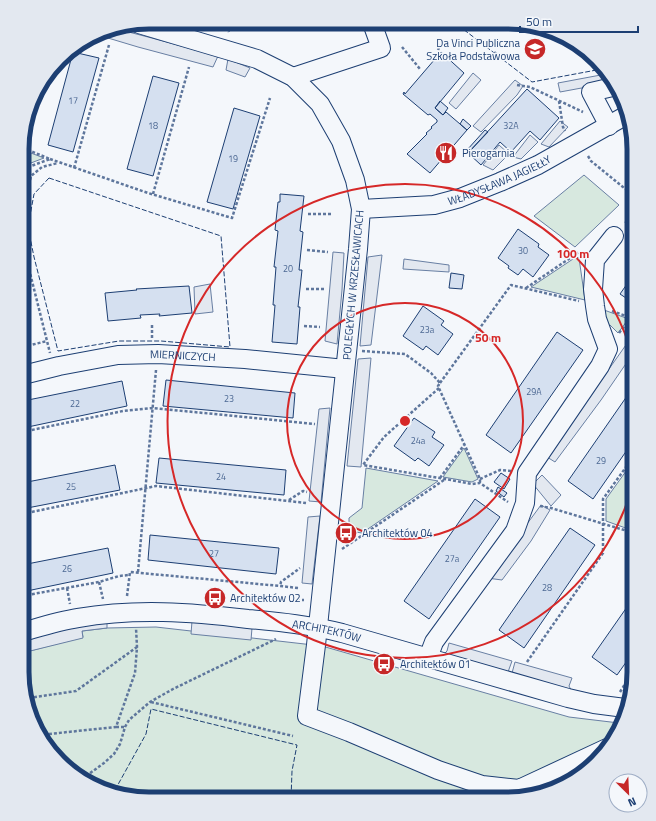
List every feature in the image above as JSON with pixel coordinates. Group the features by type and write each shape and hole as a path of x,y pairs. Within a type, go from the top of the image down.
{"street":[{"name":"POLEGŁYCH W KRZESŁAWICACH","path":"156,29 257,59 293,77 320,104 341,142 355,180 361,209 307,716 350,732 438,770 482,784 519,789 595,754"},
{"path":"293,77 381,48 374,29"},
{"path":"609,126 591,92 610,88"},
{"name":"WŁADYSŁAWA JAGIEŁŁY","path":"361,209 421,206 460,198 538,165 623,117"},
{"path":"428,658 434,642 515,531 525,503 527,473 600,366 608,349 597,319 593,289 595,260 614,236"},
{"name":"MIERNICZYCH","path":"29,373 118,355 158,354 246,359 345,369"},
{"name":"ARCHITEKTÓW","path":"29,630 77,618 131,607 166,612 214,615 317,627 594,704 621,702"}],"path":[{"path":"74,168 109,45"},
{"path":"438,50 440,45"},
{"path":"402,47 420,69"},
{"path":"491,58 496,52"},
{"path":"153,194 189,67"},
{"path":"518,85 530,87 589,115"},
{"path":"29,150 74,168 232,218 270,98"},
{"path":"558,100 563,127 568,136"},
{"path":"29,166 50,159"},
{"path":"591,161 627,190"},
{"path":"29,184 31,176 42,167 59,162"},
{"path":"308,214 332,214"},
{"path":"307,250 328,252"},
{"path":"526,288 580,252"},
{"path":"29,268 51,358"},
{"path":"480,483 480,479 438,386 511,285 580,302"},
{"path":"306,289 324,289"},
{"path":"152,325 152,341"},
{"path":"304,326 320,327"},
{"path":"29,346 47,341"},
{"path":"360,351 404,354 431,373 440,383"},
{"path":"138,572 156,378"},
{"path":"439,388 384,437 364,465 472,484 480,483 508,502 525,503 551,508 627,531"},
{"path":"29,431 123,411 153,408 315,424"},
{"path":"440,479 464,444"},
{"path":"527,662 603,553 603,499 627,466"},
{"path":"480,479 500,470 519,472"},
{"path":"342,549 445,479"},
{"path":"29,513 156,486 306,503"},
{"path":"289,500 302,491 307,492"},
{"path":"280,586 281,582 300,568"},
{"path":"29,595 99,582 118,576 129,575 130,572 298,588"},
{"path":"116,727 135,673 137,647 131,607 129,575"},
{"path":"99,582 105,605"},
{"path":"67,588 72,610"},
{"path":"88,775 114,754 120,744 125,727 129,720 150,702 173,689 275,640"},
{"path":"32,698 76,691 137,647"},
{"path":"621,702 621,689 627,680"},
{"path":"150,702 293,736"},
{"path":"47,734 125,727"}],"shaded area":[{"path":"126,31 218,56 213,67 105,37"},
{"path":"228,59 250,68 245,77 226,70"},
{"path":"473,73 481,80 456,109 449,103"},
{"path":"601,75 607,83 560,92 558,83"},
{"path":"515,80 523,86 517,95 481,132 473,126"},
{"path":"560,121 568,127 549,147 541,144"},
{"path":"530,135 538,142 521,159 513,157"},
{"path":"499,145 509,154 493,170 483,165"},
{"path":"29,152 44,158 29,164"},
{"path":"584,175 619,205 575,247 534,216"},
{"path":"333,252 344,253 337,344 325,341"},
{"path":"382,255 371,345 360,346 368,257"},
{"path":"576,257 579,258 585,300 531,287"},
{"path":"404,259 449,265 449,272 403,269"},
{"path":"210,284 213,312 195,314 194,287"},
{"path":"604,310 626,318 627,321 618,333 610,325 608,326"},
{"path":"627,343 627,362 601,400 555,462 547,457"},
{"path":"371,358 361,467 347,466 358,359"},
{"path":"330,408 321,502 309,501 319,409"},
{"path":"464,448 478,479 472,482 443,477"},
{"path":"366,468 438,481 362,533 349,531 349,518 362,508"},
{"path":"627,470 627,528 606,521 606,499"},
{"path":"542,475 561,495 551,506 533,484"},
{"path":"541,505 550,510 531,541 502,580 487,578"},
{"path":"320,516 312,584 302,583 308,517"},
{"path":"192,621 252,628 251,640 191,634"},
{"path":"107,622 107,628 82,631 83,638 29,651 29,638 69,627"},
{"path":"156,627 322,646 569,717 616,723 602,745 592,757 580,767 553,783 523,791 133,791 103,783 89,776 64,757 45,732 38,718 30,688 29,651 83,637 82,631 107,628"},
{"path":"449,643 512,661 508,672 444,654 447,651"},
{"path":"515,662 572,678 569,686 571,690 512,673"}],"building":[{"path":"441,52 464,73 435,108 443,115 446,112 467,130 430,173 407,154 427,134 426,133 432,128 431,127 437,122 437,120 430,114 428,115 403,94 404,92 405,94"},
{"path":"77,53 99,58 73,152 48,145 71,58"},
{"path":"153,76 179,83 153,176 127,169"},
{"path":"527,89 559,118 540,140 530,131 511,152 500,142 481,165 468,153"},
{"path":"440,101 448,108 443,115 435,108"},
{"path":"234,108 260,116 233,209 207,202"},
{"path":"463,119 471,126 467,130 460,124"},
{"path":"485,130 488,132 469,152 467,150"},
{"path":"280,194 304,196 300,231 303,232 299,270 302,270 298,307 300,307 297,344 272,342 275,305 273,305 276,267 274,267 278,231 275,230"},
{"path":"518,229 539,244 538,247 549,255 533,277 523,269 518,275 498,258"},
{"path":"451,273 464,275 462,289 449,288"},
{"path":"627,284 627,299 620,294"},
{"path":"189,286 192,313 159,316 160,314 140,315 141,318 108,321 105,293 137,290 136,289"},
{"path":"423,306 444,321 441,325 453,334 438,355 426,346 423,350 403,336"},
{"path":"557,332 583,350 511,453 486,435"},
{"path":"166,380 295,393 293,418 163,406"},
{"path":"122,381 127,406 29,427 29,400"},
{"path":"627,396 627,450 593,499 568,481"},
{"path":"414,418 435,432 432,437 444,445 429,466 418,458 415,461 394,446"},
{"path":"159,458 286,470 284,495 156,483"},
{"path":"115,465 120,490 29,508 29,482"},
{"path":"501,473 510,479 504,489 494,482"},
{"path":"498,487 507,493 504,497 496,491"},
{"path":"475,499 500,517 429,619 404,601"},
{"path":"570,528 595,545 524,648 499,630"},
{"path":"150,535 279,548 276,574 148,560"},
{"path":"108,548 113,573 29,591 29,564"},
{"path":"627,607 627,661 617,675 592,657"}],"fence":[{"path":"463,29 532,82 597,70"},
{"path":"29,232 58,351 119,341 161,341 230,347 221,236 49,178"},
{"path":"29,222 34,194 49,178"},
{"path":"116,787 146,734 151,709 297,745 292,771 291,792"}],"place":[{"name":"Da Vinci Publiczna Szkoła Podstawowa","path":"535,49"},
{"name":"Pierogarnia","path":"446,153"},
{"name":"Architektów 04","path":"346,533"},
{"name":"Architektów 02","path":"215,598"},
{"name":"Architektów 01","path":"384,664"}]}
